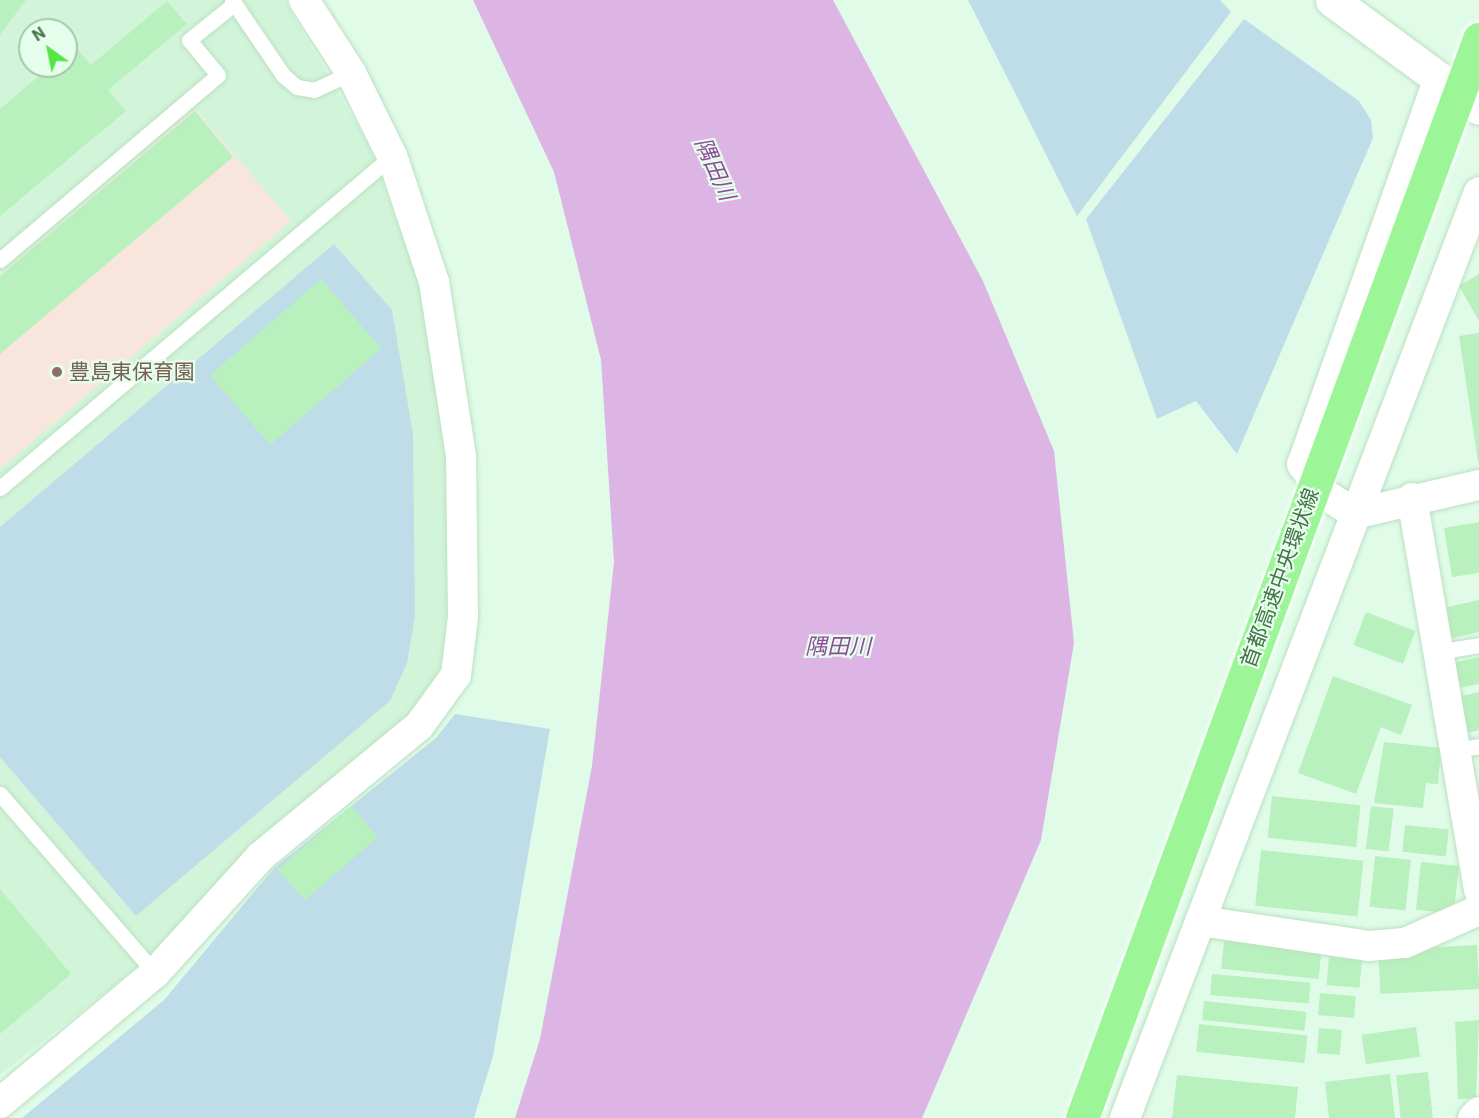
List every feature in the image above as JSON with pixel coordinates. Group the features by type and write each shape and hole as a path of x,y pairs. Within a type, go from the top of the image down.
{"highway":[{"name":"首都高速中央環状線","path":"1082,1118 1479,39"},
{"name":"首都高速中央環状線","path":"1102,1118 1479,82"}],"street":[{"path":"0,1102 155,973 260,857 420,726 456,675 463,590 457,410 434,282 392,156 351,73 304,0"},
{"path":"1332,0 1479,108"},
{"path":"1439,78 1302,464 1323,493 1355,514 1412,498 1479,484"},
{"path":"1125,1118 1479,192"},
{"path":"1412,498 1438,652 1467,748 1479,890"},
{"path":"1200,921 1370,946 1405,943 1479,910"},
{"path":"1473,1118 1479,1112"}],"lane":[{"path":"0,260 218,75 189,40 233,2 283,75 297,87 314,90 351,73"},
{"path":"0,488 392,156"},
{"path":"1438,652 1479,645"},
{"path":"0,794 155,973"}],"shaded area":[{"path":"0,0 284,0 369,145 418,280 445,438 448,593 444,654 432,688 405,720 158,951 0,1075"},
{"path":"968,0 1220,0 1231,12 1077,216"},
{"path":"1244,19 1359,101 1371,120 1373,138 1237,454 1196,401 1157,419 1086,219"},
{"name":"豊島東保育園","path":"195,109 291,221 0,469 0,275"},
{"path":"334,244 392,310 413,434 415,617 407,663 390,701 136,916 0,757 0,527"},
{"path":"455,714 550,729 493,1056 474,1118 22,1118 164,1000 274,868 436,738"}],"water":[{"name":"隅田川","path":"473,0 833,0 983,281 1054,451 1074,643 1041,840 922,1118 515,1118 540,1039 592,766 614,562 601,360 554,172"}],"building":[{"path":"0,0 26,0 0,35"},
{"path":"167,1 187,24 108,90 126,111 0,216 0,109 37,78 78,78 78,50 91,65"},
{"path":"195,111 233,157 0,354 0,276"},
{"path":"1479,274 1479,321 1459,286"},
{"path":"321,279 381,348 270,445 210,375"},
{"path":"1479,333 1479,462 1478,462 1459,336"},
{"path":"1479,522 1479,573 1452,577 1444,528"},
{"path":"1479,600 1479,632 1449,639 1443,608"},
{"path":"1366,612 1415,631 1403,664 1353,645"},
{"path":"1479,657 1479,684 1459,688 1453,663"},
{"path":"1333,676 1412,705 1401,735 1381,727 1356,794 1298,773"},
{"path":"1479,692 1479,730 1468,733 1461,696"},
{"path":"1384,742 1441,748 1438,784 1426,783 1423,808 1374,803"},
{"path":"1272,796 1361,805 1356,847 1268,838"},
{"path":"351,806 378,837 305,901 278,870"},
{"path":"1371,806 1394,809 1389,851 1366,849"},
{"path":"1405,825 1449,830 1446,856 1402,852"},
{"path":"1261,850 1363,861 1358,916 1255,906"},
{"path":"1375,856 1411,860 1405,910 1370,907"},
{"path":"1421,862 1459,866 1454,914 1416,910"},
{"path":"0,889 71,974 0,1034"},
{"path":"1224,941 1321,951 1319,979 1221,969"},
{"path":"1477,945 1479,989 1380,994 1378,950"},
{"path":"1329,957 1362,960 1359,988 1327,985"},
{"path":"1212,974 1311,983 1309,1004 1210,995"},
{"path":"1320,993 1356,996 1354,1018 1318,1015"},
{"path":"1204,1001 1306,1012 1304,1031 1202,1020"},
{"path":"1479,1020 1476,1098 1458,1099 1455,1022"},
{"path":"1199,1024 1307,1035 1304,1063 1196,1052"},
{"path":"1416,1027 1420,1057 1366,1064 1362,1035"},
{"path":"1319,1028 1342,1030 1340,1055 1317,1053"},
{"path":"1428,1072 1433,1118 1401,1118 1396,1075"},
{"path":"1390,1074 1395,1118 1329,1118 1325,1082"},
{"path":"1177,1075 1298,1087 1295,1118 1172,1118"}],"place":[{"name":"豊島東保育園","path":"57,372"}]}
